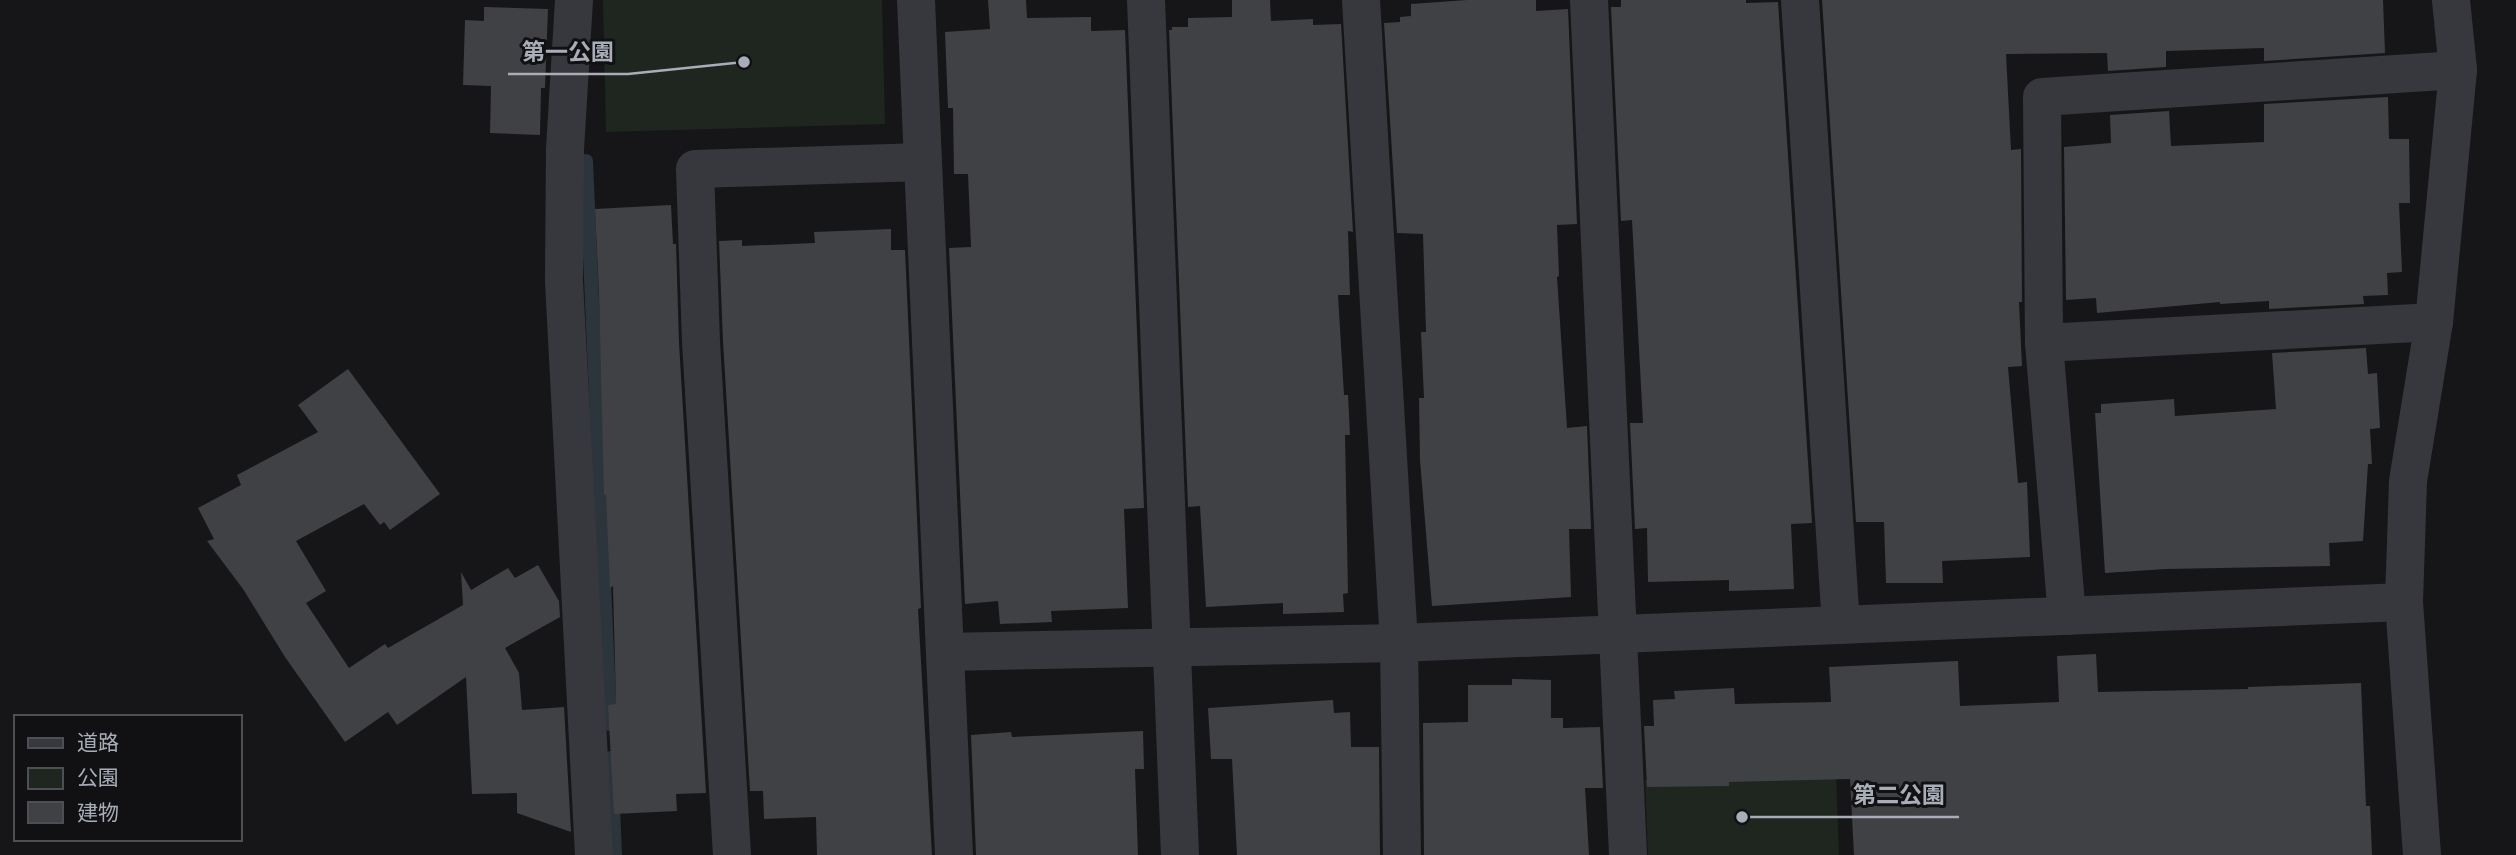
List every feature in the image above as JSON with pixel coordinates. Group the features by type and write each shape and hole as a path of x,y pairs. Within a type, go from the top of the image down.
{"street":[{"path":"573,0 565,149 564,281 594,855"},
{"path":"916,0 954,855"},
{"path":"1146,0 1180,855"},
{"path":"1361,0 1399,643 1402,855"},
{"path":"1589,0 1628,855"},
{"path":"1800,0 1841,625"},
{"path":"2423,855 2404,602 2408,481 2434,322 2458,70 2451,0"},
{"path":"2067,616 2044,343 2042,97 2458,70"},
{"path":"732,855 701,342 695,169 923,162"},
{"path":"2044,343 2434,322"},
{"path":"945,652 1399,643 2404,602"}],"green space":[{"path":"603,0 882,0 885,124 606,132"},
{"path":"1836,772 1839,855 1648,855 1645,780"}],"building":[{"path":"988,0 1026,0 1027,18 1091,17 1091,31 1125,30 1144,508 1124,509 1128,608 1051,611 1052,622 1000,624 998,601 965,604 949,248 971,247 968,174 954,174 953,108 948,108 945,32 990,29"},
{"path":"1232,0 1270,0 1271,21 1313,19 1313,25 1341,24 1353,232 1348,231 1350,295 1338,295 1344,395 1348,395 1350,435 1345,435 1348,593 1343,594 1344,612 1283,614 1283,603 1206,607 1200,506 1188,507 1169,30 1172,30 1172,27 1188,27 1188,18 1232,17"},
{"path":"1467,0 1536,0 1536,11 1568,9 1577,224 1557,225 1557,277 1567,428 1587,426 1591,529 1569,529 1571,597 1432,606 1420,460 1419,398 1424,398 1421,332 1426,332 1423,234 1397,233 1384,23 1400,22 1400,17 1411,16 1411,4"},
{"path":"1621,0 1778,2 1812,523 1791,524 1794,589 1729,591 1729,580 1648,582 1647,528 1635,529 1630,423 1643,423 1632,220 1621,221 1611,7 1621,7"},
{"path":"1822,0 2383,0 2385,53 2264,61 2264,48 2166,51 2166,67 2108,71 2107,53 2006,54 2011,150 2021,149 2022,302 2019,302 2022,366 2008,367 2018,483 2027,482 2030,557 1942,561 1943,583 1886,583 1884,522 1856,522"},
{"path":"484,7 548,9 540,135 490,133 491,86 463,85 465,20 484,21"},
{"path":"2388,97 2389,139 2409,139 2410,203 2399,203 2402,272 2387,273 2388,295 2363,296 2364,304 2269,309 2269,301 2220,302 2097,313 2096,298 2066,300 2064,147 2111,143 2110,115 2169,111 2171,146 2264,142 2264,104"},
{"path":"671,205 673,244 676,244 679,343 706,793 676,794 677,811 614,814 608,705 616,704 613,586 610,588 604,495 595,209"},
{"path":"891,229 891,250 905,250 921,608 918,609 932,855 817,855 816,817 764,819 763,791 750,791 719,241 742,240 742,246 815,243 814,232"},
{"path":"2366,348 2368,374 2377,373 2380,428 2370,429 2372,464 2368,464 2363,541 2329,543 2330,566 2166,569 2105,573 2095,413 2101,413 2101,404 2174,399 2175,416 2276,409 2272,353"},
{"path":"348,369 440,494 390,530 384,522 380,525 364,504 296,541 326,591 306,603 349,668 385,644 388,648 463,605 461,572 471,590 508,568 515,578 538,565 559,601 560,617 505,648 519,673 522,710 564,707 571,832 517,813 517,793 472,794 466,677 397,725 388,712 345,742 285,657 243,589 207,541 214,539 198,508 241,485 237,475 318,432 298,405"},
{"path":"2096,654 2098,692 2248,689 2361,683 2366,806 2370,806 2372,855 1854,855 1850,779 1729,782 1729,786 1647,787 1644,726 1654,726 1653,700 1675,699 1674,691 1734,688 1735,704 1831,702 1829,667 1958,661 1960,706 2059,702 2057,656"},
{"path":"1512,679 1551,680 1551,718 1563,718 1563,728 1600,727 1603,788 1585,788 1589,855 1424,855 1423,723 1468,722 1468,685 1512,685"},
{"path":"1333,700 1334,713 1350,712 1351,747 1379,747 1380,855 1237,855 1232,759 1211,759 1208,708"},
{"path":"1143,731 1144,769 1135,769 1138,855 976,855 971,735 1011,732 1012,737"}],"waterway":[{"path":"586,161 610,724"},
{"path":"611,758 615,855"}],"place":[{"name":"第一公園","path":"744,62"},
{"name":"第二公園","path":"1742,817"}]}
